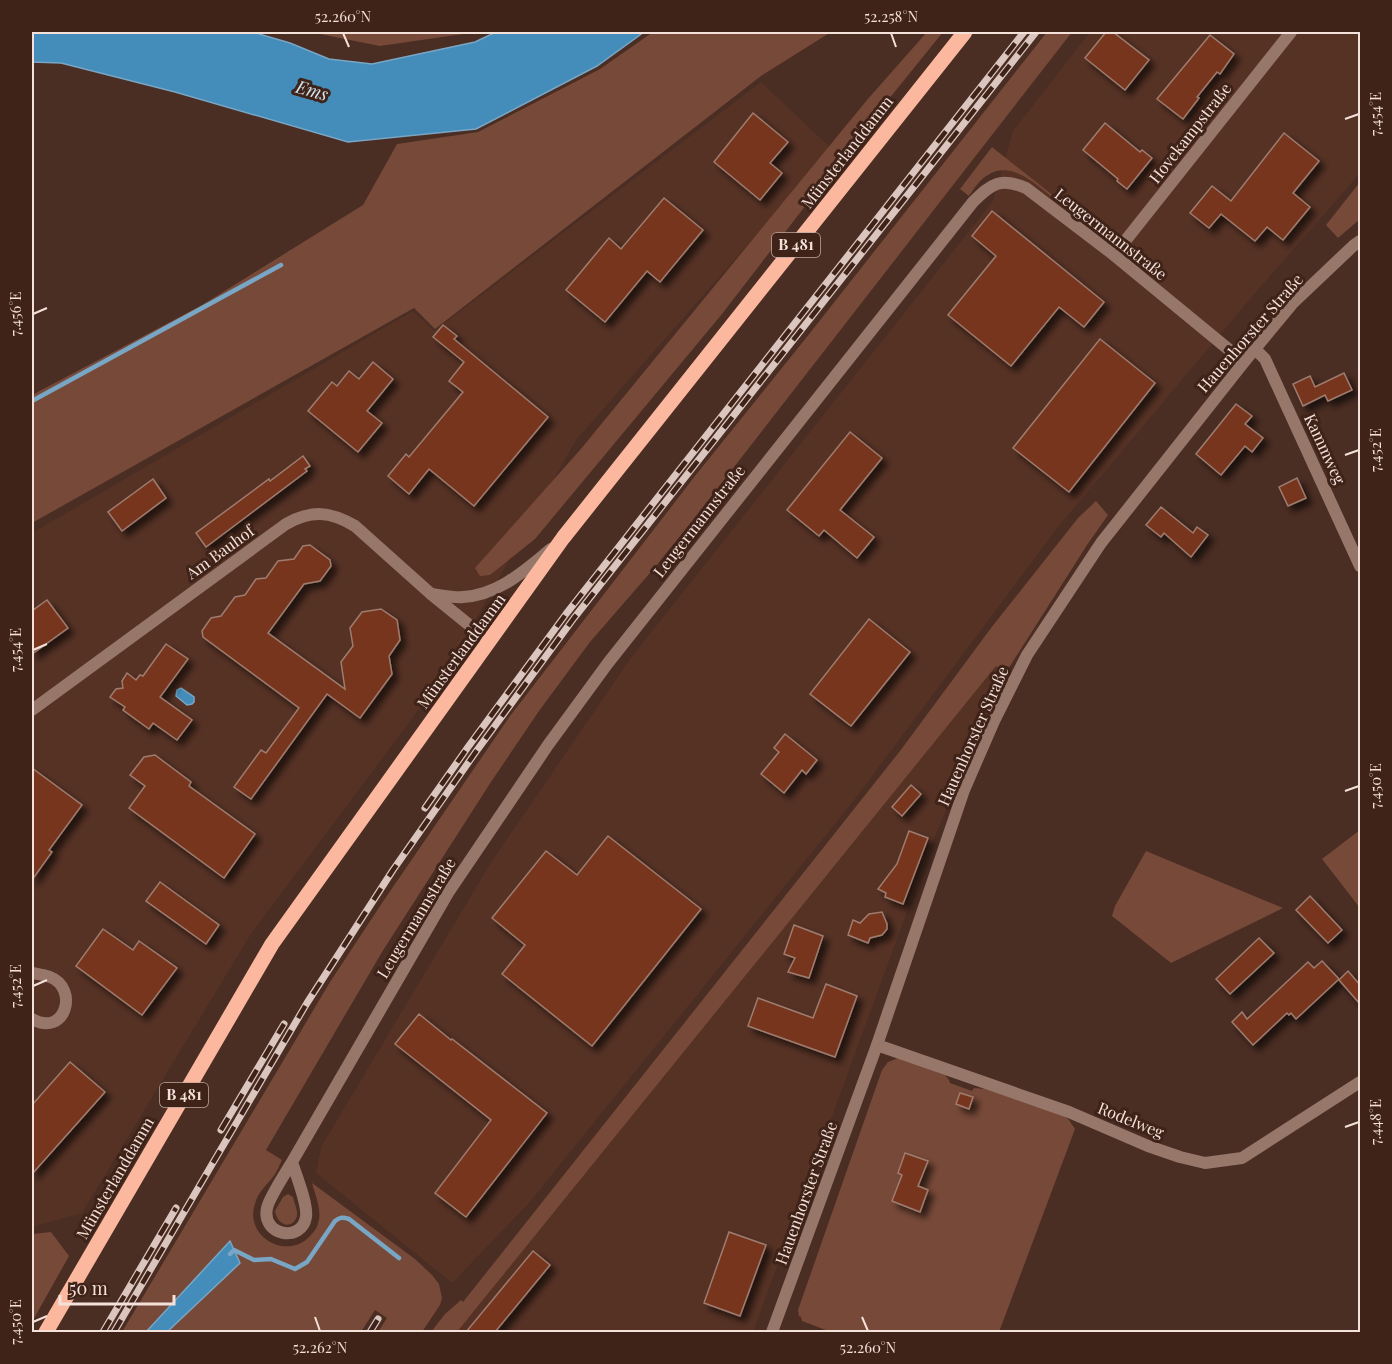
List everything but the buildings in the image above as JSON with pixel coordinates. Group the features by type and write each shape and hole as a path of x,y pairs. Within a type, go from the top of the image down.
{"main road":[{"name":"Münsterlanddamm","path":"46,1332 272,945 564,538 966,32"}],"street":[{"name":"Hovekampstraße","path":"1114,255 1291,32"},
{"name":"Leugermannstraße","path":"292,1162 306,1216 303,1225 287,1234 278,1232 270,1226 266,1217 267,1206 292,1162 448,893 548,745 615,653 973,202 985,190 994,184 1005,182 1016,184 1036,195 1114,255 1244,362"},
{"name":"Hauenhorster Straße","path":"772,1332 877,1045 964,790 994,721 1028,655 1101,543 1254,349 1293,303 1360,241"},
{"name":"Kammweg","path":"1254,349 1265,359 1360,566"},
{"name":"Am Bauhof","path":"32,710 286,524 306,515 320,513 355,526 489,642"},
{"path":"431,594 463,597 488,592 516,578 564,538"},
{"path":"32,973 57,981 67,1000 60,1018 52,1023 37,1022 32,1019"},
{"name":"Rodelweg","path":"877,1045 1069,1113 1148,1146 1204,1163 1242,1158 1360,1082"}],"shaded area":[{"path":"310,32 474,32 380,46"},
{"path":"653,32 831,32 761,76 435,329 414,308 32,523 32,395 202,305 363,205 397,144 478,132 600,69"},
{"path":"927,32 943,32 863,131 722,314 535,539 490,575 480,576 475,568 580,450 867,100"},
{"path":"1047,32 1072,32 689,525 590,642 539,711 382,952 266,1150 282,1160 256,1200 253,1216 262,1235 270,1242 280,1246 301,1243 310,1236 319,1222 312,1183 415,1259 439,1284 442,1298 440,1305 422,1332 378,1332 387,1318 375,1310 361,1332 122,1332 330,982 510,716 695,476"},
{"path":"1090,32 1360,32 1360,173 1256,292 1058,527 855,799 530,1202 452,1283 316,1173 321,1147 490,864 630,659 993,201 1013,131"},
{"path":"761,82 832,149 576,440 446,673 251,934 82,1213 32,1227 32,533 413,311 434,331"},
{"path":"992,147 1060,201 1058,202 1026,177 1007,170 997,171 985,177 969,196 960,189"},
{"path":"1360,182 1360,219 1338,238 1326,225"},
{"path":"1096,501 1108,515 1005,674 996,666 457,1332 431,1332 445,1314 461,1300 463,1302 900,751 991,628 1078,518"},
{"path":"996,666 1005,674 933,841 753,1332 457,1332"},
{"path":"1360,830 1360,908 1322,859"},
{"path":"1146,851 1283,908 1171,963 1112,916 1115,906"},
{"path":"898,1058 945,1075 950,1083 972,1091 974,1088 985,1089 1062,1114 1075,1129 999,1332 831,1332 802,1321 799,1316 798,1310 882,1070 888,1062"},
{"path":"288,1194 293,1197 297,1214 295,1220 289,1225 279,1220 275,1211 283,1197"},
{"path":"51,1232 69,1256 32,1322 32,1234"}],"water":[{"name":"Ems","path":"32,32 252,32 290,43 329,59 372,64 475,42 496,32 644,32 597,66 476,129 348,142 175,92 61,63 32,62"},
{"path":"181,688 194,697 192,704 187,705 176,696 177,690"},
{"path":"230,1241 240,1263 167,1332 146,1332"}],"waterway":[{"path":"32,401 281,265"},
{"path":"230,1254 234,1250 254,1260 271,1259 295,1269 307,1262 335,1221 343,1218 349,1219 399,1258"}],"railway":[{"path":"425,808 566,614 1024,32"},
{"path":"114,1332 307,1003 393,870 475,753 574,618 1036,32"},
{"path":"221,1130 284,1024"},
{"path":"103,1332 176,1208"},
{"path":"370,1332 378,1319"}]}
